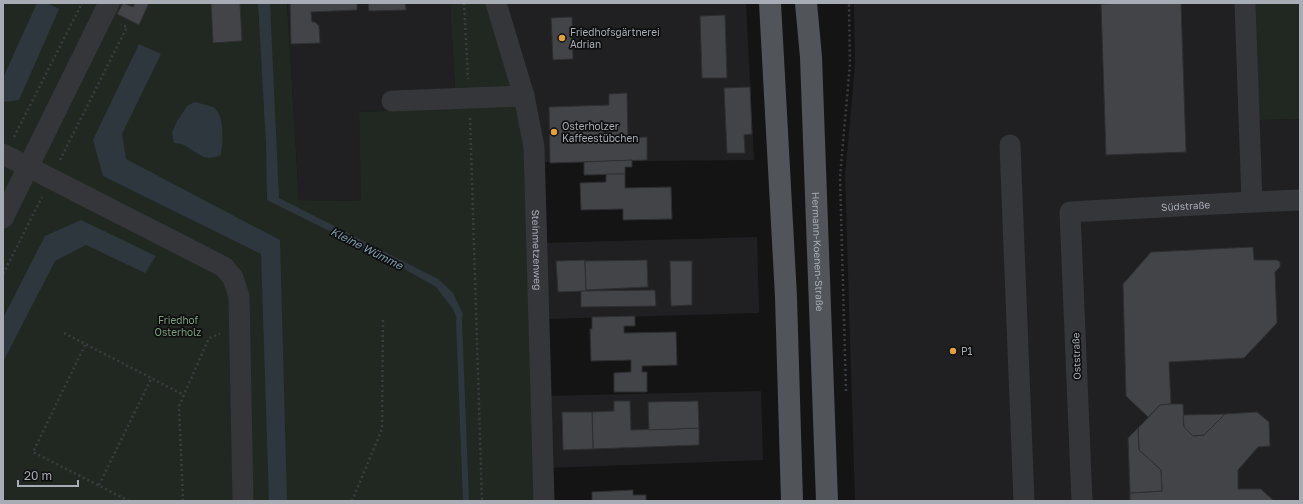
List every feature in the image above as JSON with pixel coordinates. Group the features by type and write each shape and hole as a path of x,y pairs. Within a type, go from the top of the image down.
{"main road":[{"path":"770,3 786,297 792,501"},
{"name":"Hermann-Koenen-Straße","path":"806,3 811,57 827,501"}],"street":[{"path":"3,218 109,3"},
{"name":"Steinmetzenweg","path":"496,3 524,96 534,147 544,501"},
{"path":"1245,3 1252,202"},
{"path":"392,101 524,96"},
{"path":"1010,145 1024,501"},
{"path":"3,154 224,267 233,278 239,296 243,501"},
{"name":"Südstraße","path":"1070,212 1300,200"},
{"name":"Oststraße","path":"1070,212 1082,501"}],"path":[{"path":"464,3 469,98 482,501"},
{"path":"846,399 840,177 850,64 849,3"},
{"path":"352,501 382,429 383,318"},
{"path":"183,501 179,406 209,338 239,327"},
{"path":"64,332 184,395"},
{"path":"86,344 33,452 129,501"},
{"path":"99,485 152,377"}],"shaded area":[{"path":"287,3 450,3 456,108 359,112 362,201 299,200"},
{"path":"499,3 746,3 754,160 541,162"},
{"path":"854,3 1255,3 1259,120 1300,119 1300,501 855,501 845,176 855,64"},
{"path":"757,237 759,313 545,319 543,243"},
{"path":"761,391 763,460 548,468 546,396"}],"green space":[{"name":"Friedhof Osterholz","path":"3,3 287,3 299,200 361,201 359,112 456,108 450,3 499,3 530,104 549,501 3,501"},
{"path":"1255,3 1300,3 1300,119 1259,120"}],"water":[{"path":"37,3 47,3 59,9 19,100 3,102 3,78"},
{"path":"258,3 270,3 279,198 438,279 453,293 463,314 460,327 453,309 436,287 394,263 267,200 266,144"},
{"path":"139,44 161,54 122,134 126,159 280,240 287,501 269,501 261,254 103,176 93,140"},
{"path":"195,102 213,107 220,116 223,136 221,155 211,158 202,156 179,143 174,143 172,133 177,121 188,105"},
{"path":"81,220 156,256 145,273 86,245 55,261 3,362 3,318 45,236"}],"building":[{"path":"123,3 133,7 135,3 149,3 139,25 117,14"},
{"path":"211,3 240,3 242,41 213,43"},
{"path":"290,3 357,3 357,10 311,12 312,22 315,22 319,26 320,43 291,44"},
{"path":"368,3 405,3 406,10 369,11"},
{"path":"1101,3 1130,3 1101,4"},
{"path":"1181,3 1186,152 1106,155 1101,4"},
{"path":"725,15 727,78 702,78 700,16"},
{"name":"Friedhofsgärtnerei Adrian","path":"572,17 573,59 553,60 551,18"},
{"path":"750,87 752,134 744,135 745,153 727,153 724,88"},
{"path":"627,93 628,138 647,137 647,160 550,163 549,107 609,105 609,94"},
{"path":"632,160 632,167 625,167 625,174 584,175 584,162"},
{"path":"606,174 625,174 625,188 671,187 672,219 623,220 623,209 581,210 580,183 606,182"},
{"path":"1253,247 1254,260 1277,260 1280,262 1280,267 1275,272 1277,323 1244,358 1169,362 1171,404 1160,405 1148,417 1126,396 1123,284 1151,252"},
{"path":"585,260 586,291 558,292 556,261"},
{"path":"647,260 648,287 586,290 585,261"},
{"path":"670,261 692,261 692,305 671,306"},
{"path":"655,290 656,306 581,307 581,291"},
{"path":"635,316 635,326 624,326 624,333 676,332 677,365 642,366 642,372 647,372 647,392 614,392 614,373 631,372 631,360 591,361 590,329 592,329 592,317"},
{"path":"614,401 630,401 631,430 699,428 699,445 593,449 592,412 614,411"},
{"path":"698,401 699,428 649,430 648,402"},
{"path":"1183,404 1184,427 1193,436 1204,435 1225,414 1257,412 1269,422 1270,446 1258,447 1238,470 1238,489 1261,489 1274,501 1130,501 1130,493 1162,491 1161,470 1139,450 1138,428 1160,405"},
{"path":"562,412 592,412 593,449 563,450"},
{"path":"1225,414 1204,435 1193,436 1184,427 1183,415"},
{"path":"1138,428 1139,450 1161,470 1162,491 1130,493 1128,438"},
{"path":"633,490 633,495 646,495 646,501 592,501 592,492"}],"waterway":[{"name":"Kleine Wümme","path":"459,321 466,501"}],"place":[{"name":"Friedhofsgärtnerei Adrian","path":"562,38"},
{"name":"Osterholzer Kaffeestübchen","path":"554,132"},
{"name":"P1","path":"953,351"}]}
